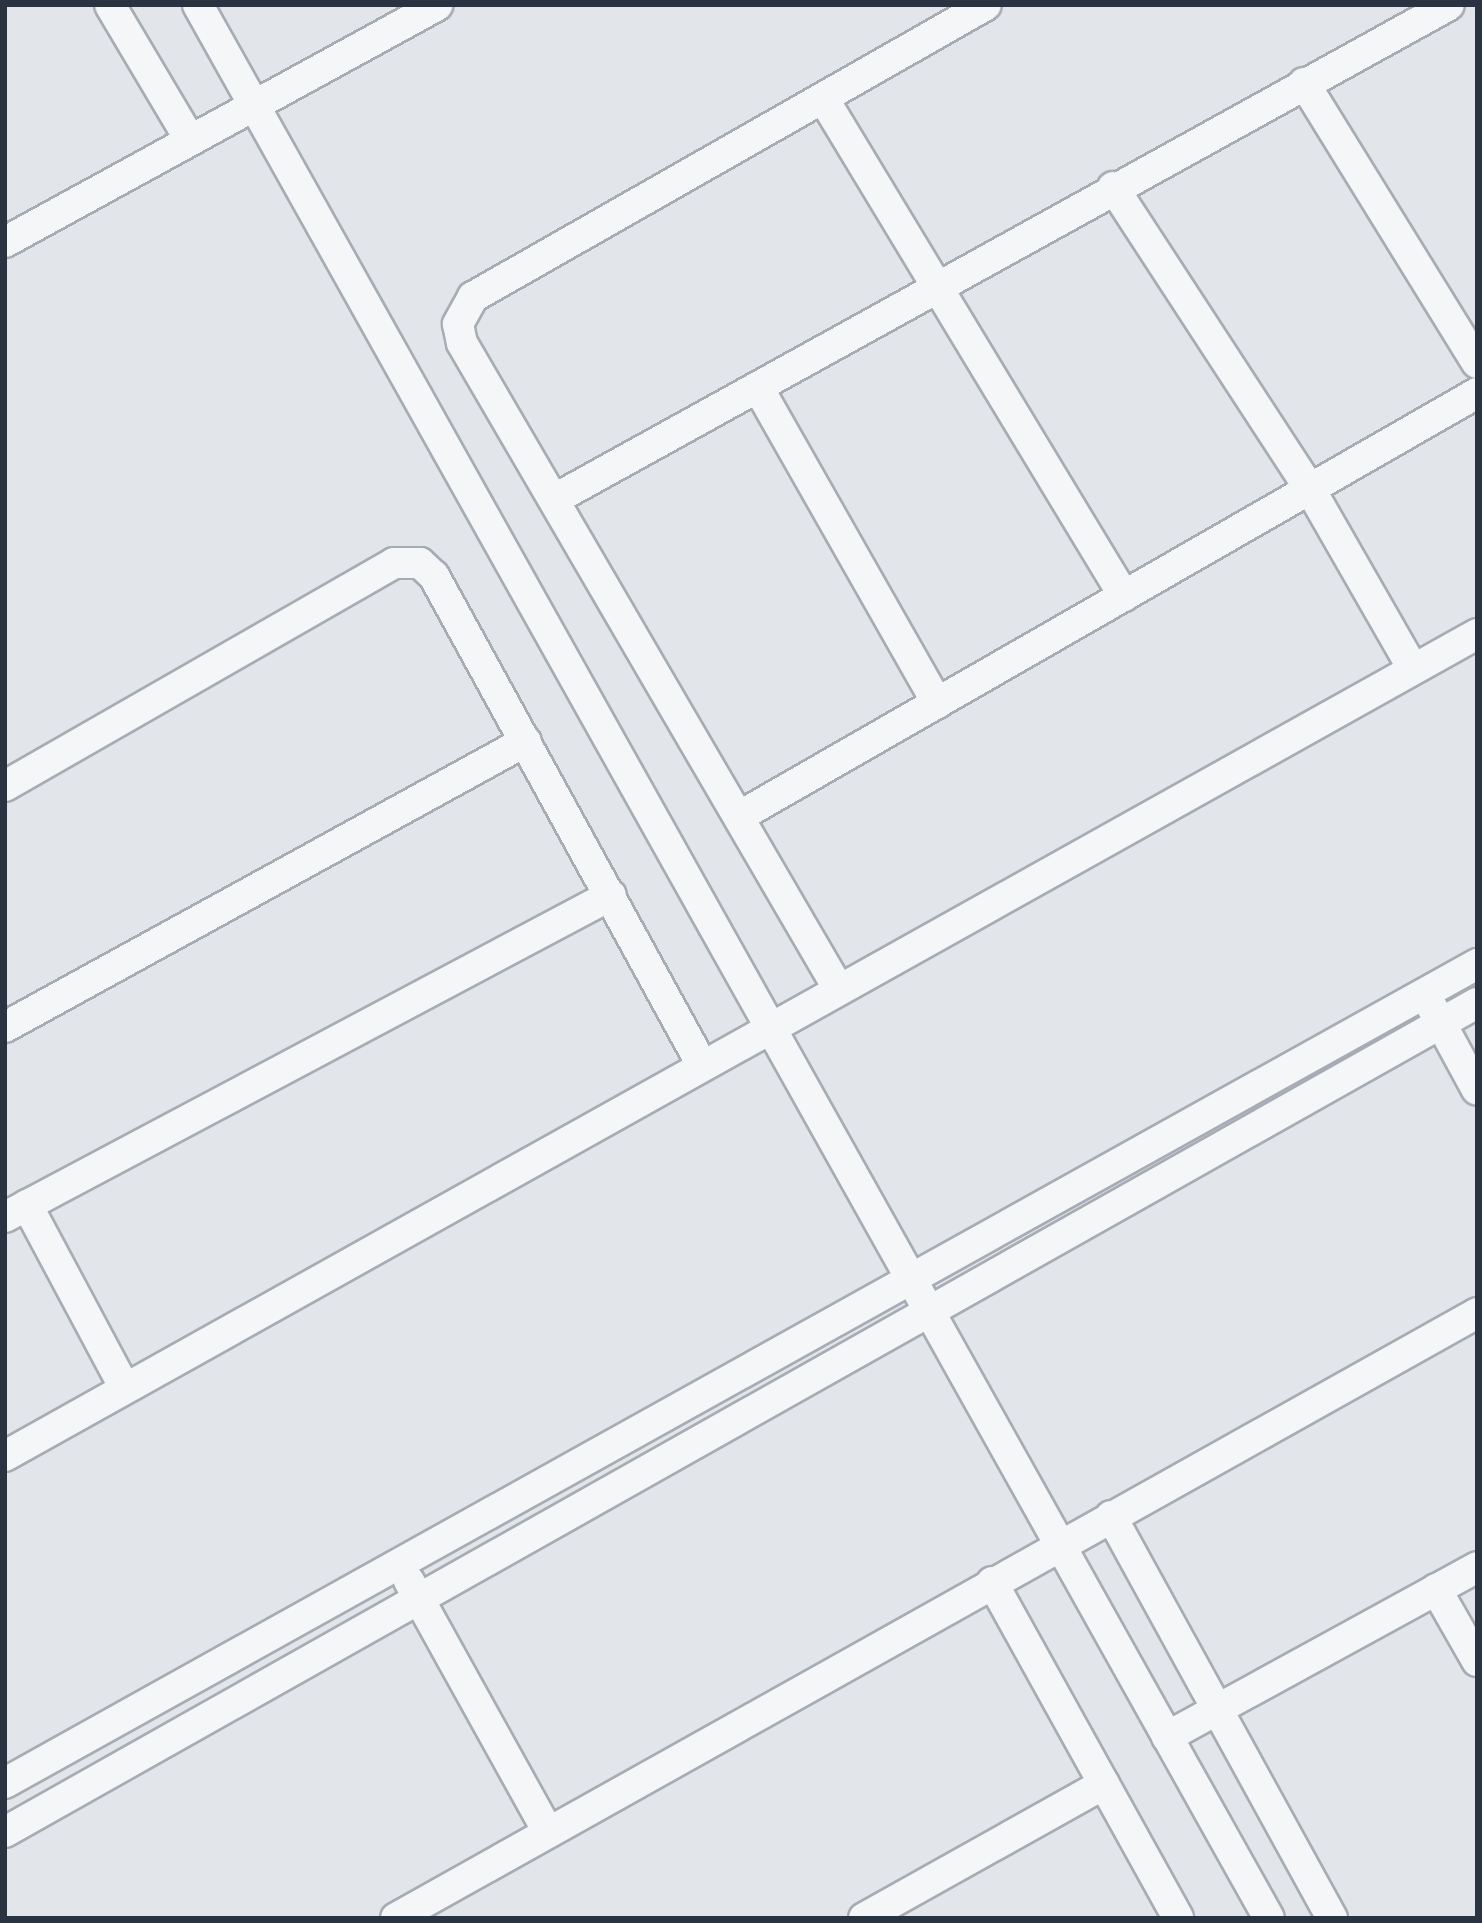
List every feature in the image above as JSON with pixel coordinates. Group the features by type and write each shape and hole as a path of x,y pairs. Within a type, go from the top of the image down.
{"street":[{"path":"110,5 190,140"},
{"path":"198,5 255,103 908,1281 1269,1918"},
{"path":"5,242 437,5"},
{"path":"838,988 462,343 461,310 473,297 986,5"},
{"path":"555,499 760,391 1113,187 1450,5"},
{"path":"1304,83 1477,363"},
{"path":"823,98 940,285 1124,596"},
{"path":"1113,187 1310,489 1413,669"},
{"path":"760,391 937,703"},
{"path":"740,816 1477,393"},
{"path":"5,786 407,560 434,576 701,1063"},
{"path":"5,1456 701,1063 1477,634"},
{"path":"5,1027 526,741"},
{"path":"124,1387 16,1211 611,895"},
{"path":"5,1783 1477,964"},
{"path":"1425,993 1477,1090"},
{"path":"5,1832 1477,1003"},
{"path":"396,1918 431,1909 548,1832 1057,1545 1477,1313"},
{"path":"1111,1517 1220,1705 1332,1918"},
{"path":"399,1564 548,1832"},
{"path":"1167,1737 1220,1705 1477,1567"},
{"path":"992,1582 1178,1918"},
{"path":"1436,1589 1477,1661"},
{"path":"864,1918 905,1908 1104,1784"}]}
